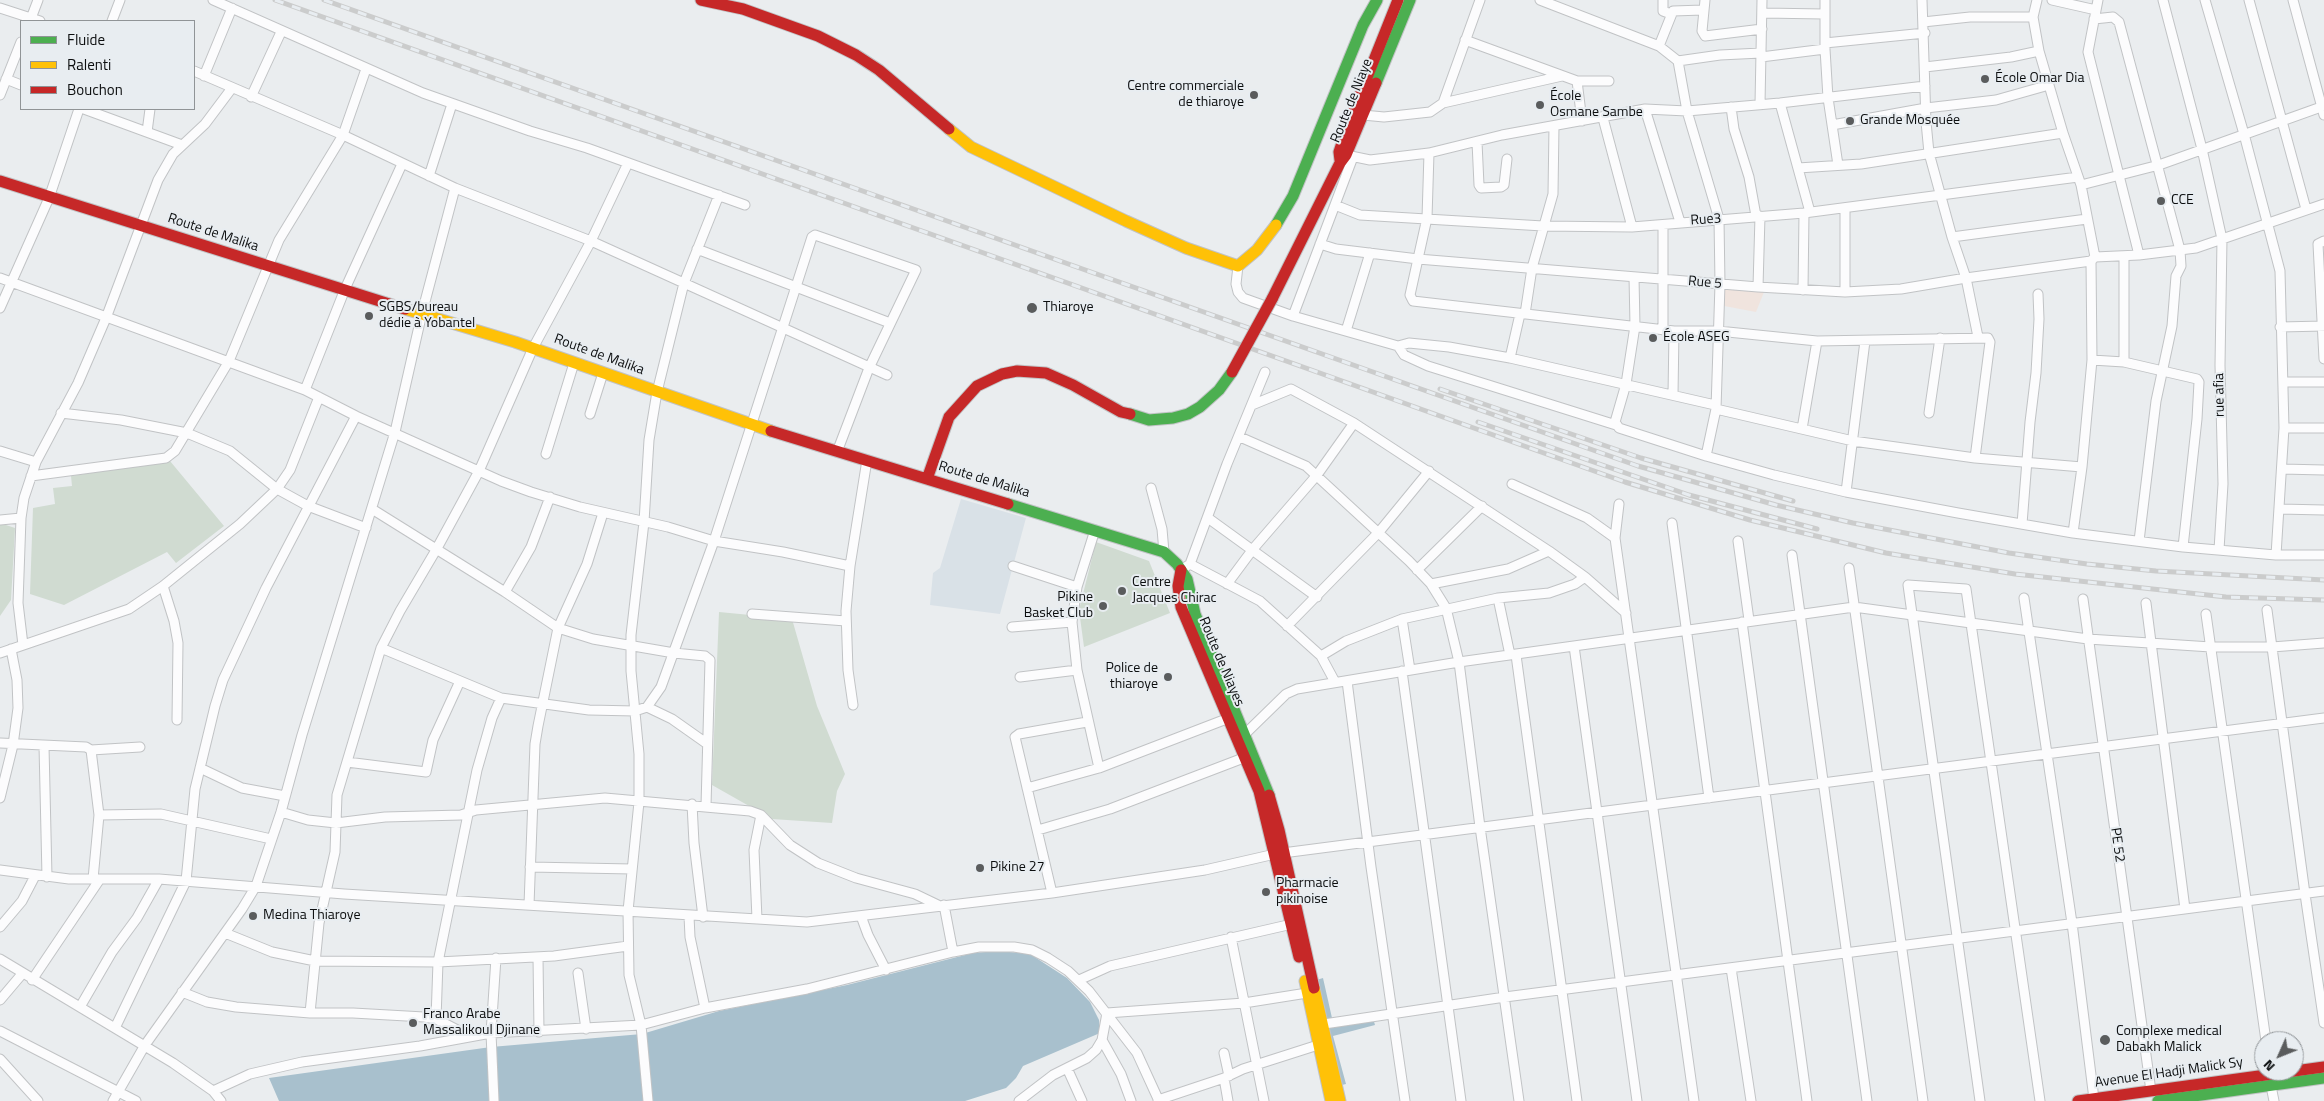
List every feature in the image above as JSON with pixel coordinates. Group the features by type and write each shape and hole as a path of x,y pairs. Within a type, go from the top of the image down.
{"main road":[{"path":"701,0 743,9 818,36 856,54 880,70 971,147 1134,225 1186,248 1238,266 1256,250 1276,226 1293,196 1363,25 1377,0"},
{"name":"Route de Niaye","path":"1398,0 1339,152 1346,158 1410,0"},
{"path":"927,478 949,417 960,402 977,386 1002,374 1018,371 1046,373 1073,385 1121,412 1149,420 1173,418 1188,414 1200,407 1219,390 1232,372 1346,158"},
{"name":"Route de Malika","path":"0,181 268,267 533,348 751,425 1164,552 1186,567"},
{"name":"Route de Niayes","path":"1186,567 1195,614 1213,670 1280,854 1324,1024 1340,1101"},
{"name":"Route de Niayes","path":"1213,670 1246,733 1267,788 1292,924 1330,1101"},
{"name":"Avenue El Hadji Malick Sy","path":"2304,1071 2324,1067"},
{"name":"Avenue El Hadji Malick Sy","path":"2304,1078 2324,1078"},
{"name":"Avenue El Hadji Malick Sy","path":"2078,1101 2254,1079"},
{"name":"Avenue El Hadji Malick Sy","path":"2158,1101 2254,1081"}],"street":[{"path":"0,8 34,20 38,0"},
{"path":"112,20 120,0"},
{"path":"213,0 366,70 452,104 628,162 746,205"},
{"path":"1443,103 1480,0"},
{"path":"1540,0 1659,46 1678,61 1687,111 1719,219 1720,284 1715,407 1706,456"},
{"path":"1664,0 1663,12 1670,14"},
{"path":"1704,0 1702,32 1705,36 1762,29"},
{"path":"1760,104 1762,0"},
{"path":"1826,0 1824,14 1828,98 1838,165"},
{"path":"1922,0 1929,153 1952,237 1966,278 1978,337"},
{"path":"2037,0 2033,17 2039,51 2079,181 2093,259 2092,360 2082,467 2073,532"},
{"path":"2052,0 2095,14 2113,17 2119,22 2159,165 2180,250 2181,266 2176,276 2172,326 2156,401 2139,542"},
{"path":"2098,0 2088,52 2139,255"},
{"name":"rue afia","path":"2163,0 2202,150 2222,239 2220,365 2223,484 2218,550"},
{"path":"2205,0 2244,134 2280,271 2284,428 2276,555"},
{"path":"2249,0 2306,209"},
{"path":"2293,0 2323,109"},
{"path":"204,76 232,8"},
{"path":"1659,46 1670,14 1673,11 1703,10"},
{"path":"1763,13 1824,14"},
{"path":"1924,22 1970,17 2033,17"},
{"path":"251,97 281,32"},
{"path":"1678,61 1720,55 1761,55 1924,33"},
{"path":"1466,40 1578,81 1609,81"},
{"path":"0,95 20,44"},
{"path":"1925,67 2011,57 2039,51"},
{"path":"31,476 166,458 175,451 230,361 279,240 343,135 366,70"},
{"path":"195,72 343,135 455,188 591,241 887,375"},
{"path":"1363,115 1384,116 1430,112 1443,103 1562,76"},
{"path":"6,79 20,85"},
{"path":"1578,81 1582,121"},
{"path":"1832,124 1926,108 1996,100 2049,85"},
{"path":"1293,316 1335,205 1346,158 1370,160 1429,153 1502,135 1645,109 1687,111 1828,98 1925,86"},
{"path":"23,645 18,603 21,518 24,498 36,462 78,383 106,318 158,180 169,160 205,124 232,88"},
{"path":"1780,103 1798,168 1807,212 1803,290"},
{"path":"429,176 452,104"},
{"path":"1731,106 1734,129 1749,177 1758,216 1758,288"},
{"path":"1645,109 1680,222"},
{"name":"Rue3","path":"1335,205 1360,215 1543,226 1632,227 1807,212 2118,176 2159,165 2282,120 2323,109"},
{"path":"0,308 49,198 79,110"},
{"path":"87,110 182,145"},
{"path":"147,132 150,110"},
{"path":"1603,118 1632,227"},
{"path":"1510,358 1543,226 1553,194 1554,126"},
{"path":"1798,168 1861,164 2063,133"},
{"path":"1477,142 1481,188 1501,187 1504,185 1507,159"},
{"path":"1429,153 1427,218 1410,295 1413,301 1663,330 1718,331 1817,341 1988,338 1990,342 1975,458"},
{"path":"310,1013 324,892 335,852 337,795 381,648 480,471 533,348 591,241 628,162"},
{"path":"305,390 345,289 402,164"},
{"path":"113,1101 145,1046 226,933 256,886 281,812 395,432 422,313 455,188"},
{"path":"648,1101 641,1024 630,985 628,946 628,911 639,802 639,754 630,645 644,522 649,440 657,392 684,283 719,195"},
{"name":"Rue 5","path":"1320,244 1336,249 1418,259 1758,288 1845,292 1901,288 2093,259 2180,250 2222,239 2324,204"},
{"path":"1844,208 1845,292"},
{"path":"1952,237 2087,219"},
{"path":"1663,225 1663,330"},
{"path":"381,648 501,698 589,710 634,711 647,707 661,687 714,541 812,237 815,235 916,270 869,368 837,452"},
{"path":"2324,241 2318,244 2322,278 2324,359"},
{"path":"697,249 890,323"},
{"path":"1346,331 1370,253"},
{"path":"2124,256 2124,362"},
{"path":"1238,266 1236,284 1238,292 1243,298 1293,316 1398,346 1409,342 1510,358 1673,395 1802,429 1853,440 1975,458 2082,467"},
{"path":"1616,425 1615,422 1626,384 1635,326 1634,277"},
{"path":"0,278 305,390 356,416 508,484 603,513 714,541 783,552 850,566"},
{"path":"2022,524 2036,373 2039,319 2038,294"},
{"path":"2280,327 2323,326"},
{"path":"1673,395 1674,331"},
{"path":"1929,413 1940,338"},
{"path":"1802,429 1817,341"},
{"path":"1846,492 1864,341"},
{"path":"1398,346 1404,355 1428,366 1616,425 1706,456 1846,492 2022,524 2139,542 2276,555 2324,555"},
{"path":"2092,360 2124,362 2197,378 2200,388 2183,547"},
{"path":"546,454 574,362"},
{"path":"1265,372 1240,437 1227,464 1208,518 1186,567 1227,584 1260,601 1321,656 1334,682"},
{"path":"590,414 603,373"},
{"path":"2283,382 2324,382"},
{"path":"1252,406 1291,389 1354,423 1430,471 1549,551 1585,577 1626,613"},
{"path":"0,652 130,610 163,586 240,524 276,489 290,470 319,397"},
{"path":"61,414 121,420 187,433 230,451 276,489 308,506 366,528"},
{"path":"116,1028 186,880 195,789 223,680 266,588 356,416"},
{"path":"1227,584 1253,549 1317,475 1354,423"},
{"path":"2284,428 2324,428"},
{"path":"1240,437 1306,466 1317,475 1379,532 1431,584 1446,608 1459,662 1480,828 1519,1101"},
{"path":"0,451 36,462"},
{"path":"853,705 846,621 850,566 867,460"},
{"path":"2282,470 2324,470"},
{"path":"1287,626 1379,532 1430,471"},
{"path":"1512,484 1587,518 1615,538"},
{"path":"1151,488 1162,529 1164,552"},
{"path":"505,592 531,547 550,497"},
{"path":"1619,504 1615,538 1694,1101"},
{"path":"1417,570 1482,506"},
{"path":"372,509 505,592 558,628 592,639 674,653 705,656 711,663 706,743 706,806"},
{"path":"2280,509 2324,510"},
{"path":"529,905 535,744 558,628 587,564 603,513"},
{"path":"0,520 21,518"},
{"path":"1208,518 1317,597"},
{"path":"1672,523 1709,798"},
{"path":"1095,530 1077,587 1072,622 1087,722 1098,768"},
{"path":"1738,541 1745,621 1765,790 1807,1101"},
{"path":"1431,584 1508,569 1549,551"},
{"path":"1792,555 1867,1101"},
{"path":"1013,566 1077,587"},
{"path":"1849,568 1923,1101"},
{"path":"1321,656 1346,641 1402,619 1498,598 1549,593 1575,584 1585,577"},
{"path":"1980,1101 1908,585 1966,589 2040,1101"},
{"path":"163,586 178,643 177,720"},
{"path":"1498,598 1513,655 1539,820 1578,1101"},
{"path":"2024,598 2072,923 2094,1099"},
{"name":"PE 52","path":"2083,599 2151,1091"},
{"path":"2146,603 2185,909"},
{"path":"1246,733 1292,690 1459,662 1854,607 2088,639 2211,647 2272,647 2324,643"},
{"path":"2267,610 2324,1023"},
{"path":"752,614 846,621"},
{"path":"2206,614 2265,1031"},
{"path":"1402,619 1425,835 1461,1101"},
{"path":"1012,627 1072,622"},
{"path":"1574,646 1636,1101"},
{"path":"0,798 12,745 18,696 11,649"},
{"path":"1020,677 1078,670"},
{"path":"347,762 426,772 433,740 460,681"},
{"path":"1347,681 1405,1101"},
{"path":"436,1019 438,962 477,770 492,718 501,698"},
{"path":"647,707 672,719 706,743"},
{"path":"1027,788 1098,768 1229,718"},
{"path":"0,870 47,877 186,880 324,892 807,922 1052,893 1205,870 1280,854 1368,842 2324,718"},
{"path":"1052,893 1015,740 1017,735 1087,722"},
{"path":"0,743 86,747 91,750 140,747"},
{"path":"44,746 47,877"},
{"path":"32,980 97,879 99,815 91,750"},
{"path":"1038,830 1110,809 1246,757"},
{"path":"200,768 242,788 285,796"},
{"path":"281,812 308,820 336,823 385,817 469,813 476,810 605,798 639,802 692,804 750,811 761,815 790,845 818,863 856,878 915,894 942,906"},
{"path":"692,804 694,843 703,917"},
{"path":"99,815 161,814 271,839"},
{"path":"757,919 754,850 761,815"},
{"path":"530,867 632,869"},
{"path":"0,927 22,900 35,876"},
{"path":"80,1007 112,952 137,918 159,879"},
{"path":"1324,1024 1393,1012 1505,997 2324,891"},
{"path":"942,906 953,952"},
{"path":"689,916 690,937 705,1008"},
{"path":"861,916 868,935 886,970"},
{"path":"1079,980 1093,972 1110,966 1292,924"},
{"path":"226,933 272,952 315,961 438,962 538,957 628,946"},
{"path":"1230,937 1264,1101"},
{"path":"213,1091 250,1074 268,1069 420,1046 468,1036 641,1024 705,1008 807,989 979,947 1014,947 1032,950 1059,964 1079,980 1137,1053 1158,1101 1227,1077 1238,1071 1318,1045"},
{"path":"538,957 539,1032"},
{"path":"494,1101 491,1033 496,958"},
{"path":"0,959 22,974 145,1046 213,1091 221,1101"},
{"path":"1730,968 1751,1101"},
{"path":"578,973 586,1029"},
{"path":"0,1000 22,974"},
{"path":"182,992 219,1005 310,1013 402,1015 436,1019 468,1036"},
{"path":"1107,1013 1244,1002 1307,993"},
{"path":"1019,1101 1053,1075 1087,1058 1102,1040 1107,1013"},
{"path":"0,1031 136,1101"},
{"path":"1102,1040 1121,1074 1131,1101"},
{"path":"1224,1053 1228,1101"},
{"path":"0,1059 38,1101"},
{"path":"1067,1068 1082,1101"},
{"path":"2272,1081 2274,1101"}],"shaded area":[{"path":"1722,288 1764,292 1756,312 1719,305"},
{"path":"170,461 224,526 176,563 167,552 64,605 30,594 33,508 55,504 53,488 72,486 71,476"},
{"path":"961,499 1026,518 1000,614 930,605 933,573 940,568"},
{"path":"0,523 15,528 11,600 0,616"},
{"name":"Centre Jacques Chirac","path":"1096,542 1149,561 1170,613 1084,647 1079,610"},
{"path":"719,612 792,619 817,706 845,774 837,791 832,823 772,819 712,785"}],"water":[{"path":"999,951 1030,954 1067,978 1090,1002 1099,1020 1100,1033 1023,1066 1016,1078 1006,1088 965,1101 279,1101 269,1078 491,1047 642,1034 719,1011 847,985 973,953"},
{"path":"1323,978 1332,1018 1372,1015 1375,1025 1333,1036 1346,1084 1325,1089 1303,984"}],"railway":[{"path":"275,0 1625,482 1750,520 1886,553 2015,574 2226,597 2324,600"},
{"path":"324,0 1638,466 1776,505 1853,523 2009,553 2156,571 2324,580"},
{"path":"1440,389 1641,458 1793,501"},
{"path":"1478,422 1689,495 1817,529"}],"traffic: fast":[{"path":"1276,225 1293,196 1363,25 1377,0"},
{"path":"1376,83 1410,0"},
{"path":"1130,414 1149,420 1173,418 1188,414 1200,407 1219,390 1232,372"},
{"path":"1008,504 1164,552 1177,564 1187,579 1195,614 1269,795"},
{"path":"2158,1101 2324,1078"}],"traffic: slow":[{"path":"949,129 971,147 1126,221 1186,248 1238,266 1257,250 1276,225"},
{"path":"405,309 515,342 771,431"},
{"path":"1305,981 1331,1101"},
{"path":"1314,988 1340,1101"}],"traffic: jam":[{"path":"701,0 743,9 818,36 856,55 879,70 949,129"},
{"path":"1340,160 1339,152 1348,125 1398,0"},
{"path":"1272,299 1340,163 1346,155 1376,83"},
{"path":"0,181 405,309"},
{"path":"1232,372 1272,299"},
{"path":"927,479 949,417 977,386 1002,374 1017,371 1046,373 1073,385 1121,412 1130,414"},
{"path":"771,431 1008,504"},
{"path":"1181,570 1178,586 1181,607 1259,791 1299,957"},
{"path":"1269,795 1279,830 1314,988"},
{"path":"2078,1101 2324,1067"}],"place":[{"name":"École Omar Dia","path":"1985,79"},
{"name":"Centre commerciale de thiaroye","path":"1254,95"},
{"name":"École Osmane Sambe","path":"1540,105"},
{"name":"Grande Mosquée","path":"1850,121"},
{"name":"CCE","path":"2161,201"},
{"name":"Thiaroye","path":"1032,308"},
{"name":"SGBS/bureau dédie à Yobantel","path":"369,316"},
{"name":"École ASEG","path":"1653,338"},
{"name":"Centre Jacques Chirac","path":"1122,591"},
{"name":"Pikine Basket Club","path":"1103,606"},
{"name":"Police de thiaroye","path":"1168,677"},
{"name":"Pikine 27","path":"980,868"},
{"name":"Pharmacie pikinoise","path":"1266,892"},
{"name":"Medina Thiaroye","path":"253,916"},
{"name":"Franco Arabe Massalikoul Djinane","path":"413,1023"},
{"name":"Complexe medical Dabakh Malick","path":"2105,1040"}]}
